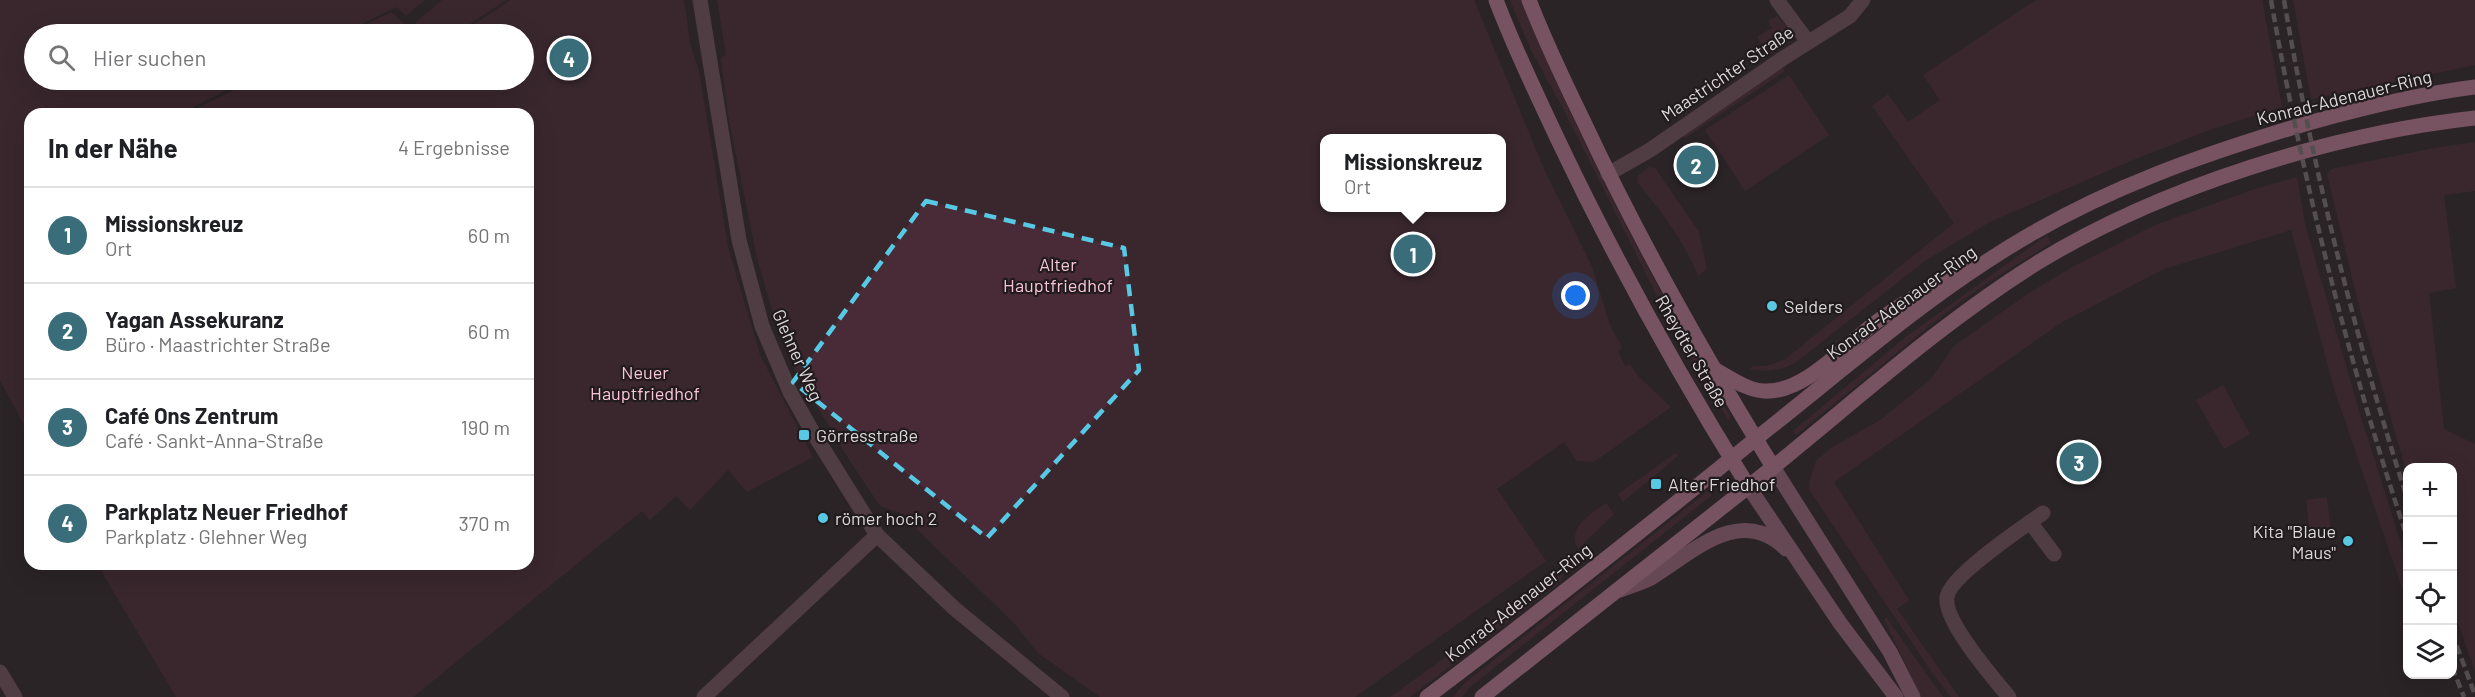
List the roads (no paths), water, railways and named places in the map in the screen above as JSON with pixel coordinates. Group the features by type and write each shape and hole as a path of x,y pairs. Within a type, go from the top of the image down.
{"main road":[{"name":"Rheydter Straße","path":"1496,0 1528,76 1584,195 1644,307 1731,459 1840,623 1896,697"},
{"name":"Rheydter Straße","path":"1529,0 1608,174 1655,265 1756,440 1885,643 1913,697"},
{"name":"Konrad-Adenauer-Ring","path":"1427,697 1756,440 1888,332 2011,246 2082,206 2191,160 2327,118 2475,87"},
{"path":"1482,697 1773,467 1912,352 1977,303 2038,263 2095,231 2148,206 2252,168 2383,134 2475,118"},
{"path":"1713,368 1746,386 1764,391 1784,389 1803,381 1879,320 1938,283 2011,246"},
{"path":"1615,592 1647,580 1703,543 1720,534 1734,531 1755,532 1767,536 1781,544 1795,558"}],"street":[{"name":"Glehner Weg","path":"700,0 735,220 752,294 762,326 795,402 877,535 955,609 1062,697"},
{"path":"1777,0 1808,42"},
{"name":"Maastrichter Straße","path":"1608,174 1650,150 1850,16 1863,0"},
{"path":"2009,697 1976,657 1950,614 1946,598 1950,586 1981,559 2043,513"},
{"path":"2030,522 2054,554"},
{"path":"704,697 877,535"},
{"path":"0,672 15,697"}],"railway":[{"path":"2271,0 2298,137 2329,273 2366,407 2403,525"},
{"path":"2284,0 2308,127 2337,253 2370,377 2403,485"},
{"path":"2457,646 2475,695"},
{"path":"2457,679 2464,697"}],"place":[{"name":"Parkplatz Neuer Friedhof","path":"569,58"},
{"name":"Yagan Assekuranz","path":"1696,165"},
{"name":"Missionskreuz","path":"1413,254"},
{"name":"Selders","path":"1772,306"},
{"name":"Görresstraße","path":"804,435"},
{"name":"Café Ons Zentrum","path":"2079,462"},
{"name":"Alter Friedhof","path":"1656,484"},
{"name":"römer hoch 2","path":"823,518"},
{"name":"Kita \"Blaue Maus\"","path":"2348,541"}],"park label":[{"name":"Alter Hauptfriedhof","path":"1058,274"},
{"name":"Neuer Hauptfriedhof","path":"645,382"}]}
